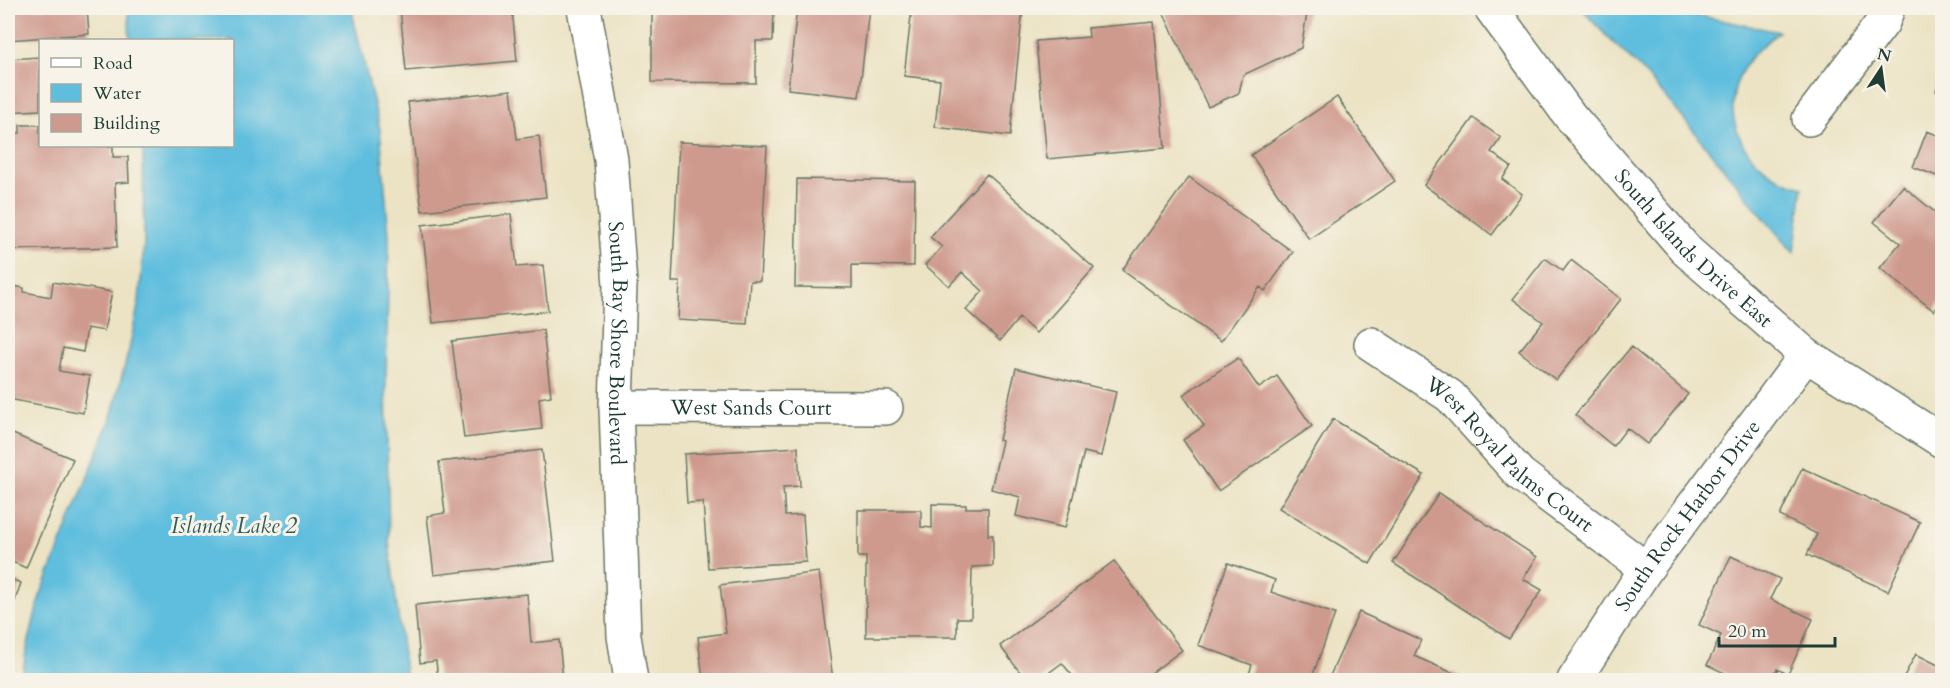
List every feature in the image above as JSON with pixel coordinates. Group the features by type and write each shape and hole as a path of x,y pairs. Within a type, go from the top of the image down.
{"street":[{"name":"South Bay Shore Boulevard","path":"584,8 611,159 620,285 616,407 624,636 631,681"},
{"name":"South Islands Drive East","path":"1491,8 1570,116 1688,252 1806,355 1942,441"},
{"path":"1809,119 1883,22 1888,8"},
{"name":"West Royal Palms Court","path":"1371,344 1450,396 1520,474 1646,569"},
{"name":"South Rock Harbor Drive","path":"1574,681 1646,569 1806,355"},
{"name":"West Sands Court","path":"616,407 886,408"}],"water":[{"name":"Islands Lake 2","path":"128,8 351,8 380,129 389,236 386,381 389,542 406,680 22,680 39,599 110,421 129,350 139,301 144,243 143,147 234,147 234,39 130,39"},
{"path":"1582,8 1662,8 1779,32 1749,59 1736,84 1733,103 1735,122 1741,140 1752,156 1766,170 1783,180 1803,187 1794,253 1664,96"}],"building":[{"path":"8,8 87,8 89,34 8,40"},
{"path":"400,8 512,8 517,61 406,71"},
{"path":"652,8 774,8 773,41 756,41 756,83 652,82"},
{"path":"797,8 869,8 859,97 788,89"},
{"path":"912,8 1023,8 1010,136 935,127 940,80 904,76"},
{"path":"1167,8 1308,8 1301,48 1243,75 1239,93 1208,107 1162,10"},
{"path":"1154,22 1165,148 1047,159 1036,41 1089,37 1088,28"},
{"path":"39,57 39,110 8,112 8,59"},
{"path":"1942,70 1942,93 1936,91"},
{"path":"511,90 517,139 539,136 546,197 422,211 408,102"},
{"path":"1337,97 1395,181 1309,239 1251,155"},
{"path":"1473,118 1501,138 1491,152 1511,167 1502,179 1522,194 1492,235 1424,185"},
{"path":"20,125 39,125 39,147 113,147 113,157 128,157 129,182 115,183 117,247 8,250 8,133 20,133"},
{"path":"1927,131 1942,137 1942,178 1913,167"},
{"path":"679,142 767,146 760,281 750,281 747,324 678,320 680,282 672,282"},
{"path":"987,174 1094,268 1036,333 1019,318 1000,341 966,310 983,291 962,272 949,286 925,265 942,247 930,237"},
{"path":"1189,177 1293,252 1265,291 1260,287 1221,341 1122,270"},
{"path":"797,179 915,181 914,266 852,265 852,288 795,287"},
{"path":"1903,186 1942,218 1942,300 1934,311 1880,268 1900,243 1874,222"},
{"path":"511,214 517,267 543,265 548,311 433,323 422,225"},
{"path":"1545,258 1563,271 1571,260 1621,299 1556,380 1519,351 1543,322 1513,299"},
{"path":"53,282 112,292 104,331 87,328 83,352 63,348 59,371 90,376 83,413 8,399 8,285 24,288 24,292 51,297"},
{"path":"543,330 551,396 539,398 542,429 464,438 452,341"},
{"path":"1631,347 1688,394 1647,444 1627,428 1613,446 1575,415"},
{"path":"1238,358 1259,388 1277,376 1312,426 1218,491 1183,440 1204,426 1183,395"},
{"path":"1016,368 1116,392 1101,456 1084,452 1065,528 1016,516 1020,497 991,489 1002,441 999,440"},
{"path":"1333,419 1424,475 1370,564 1279,508"},
{"path":"8,432 73,459 26,568 8,560"},
{"path":"798,447 800,486 783,487 785,516 803,515 806,562 708,568 703,502 687,503 684,454"},
{"path":"542,450 555,561 434,575 427,516 445,513 439,462"},
{"path":"1802,468 1920,522 1888,591 1807,555 1817,534 1780,516"},
{"path":"1439,493 1537,557 1523,579 1542,590 1509,639 1393,563"},
{"path":"932,504 988,508 988,535 993,535 993,566 972,567 971,618 957,618 957,637 866,637 866,557 858,557 858,510 921,510 921,527 932,528"},
{"path":"1731,556 1780,579 1770,599 1813,619 1788,674 1777,669 1772,680 1740,680 1707,665 1721,635 1699,625"},
{"path":"1114,561 1182,650 1142,680 1076,680 1062,663 1039,680 1026,680 1000,646"},
{"path":"1228,563 1275,580 1271,592 1335,614 1311,680 1247,680 1252,665 1198,645"},
{"path":"819,572 833,680 703,680 698,637 726,633 720,585"},
{"path":"8,578 21,583 8,621"},
{"path":"527,594 531,643 559,640 563,680 438,680 436,661 420,663 415,605"},
{"path":"1359,612 1421,640 1414,656 1469,680 1328,680"},
{"path":"1916,654 1942,667 1942,680 1902,680"}]}
